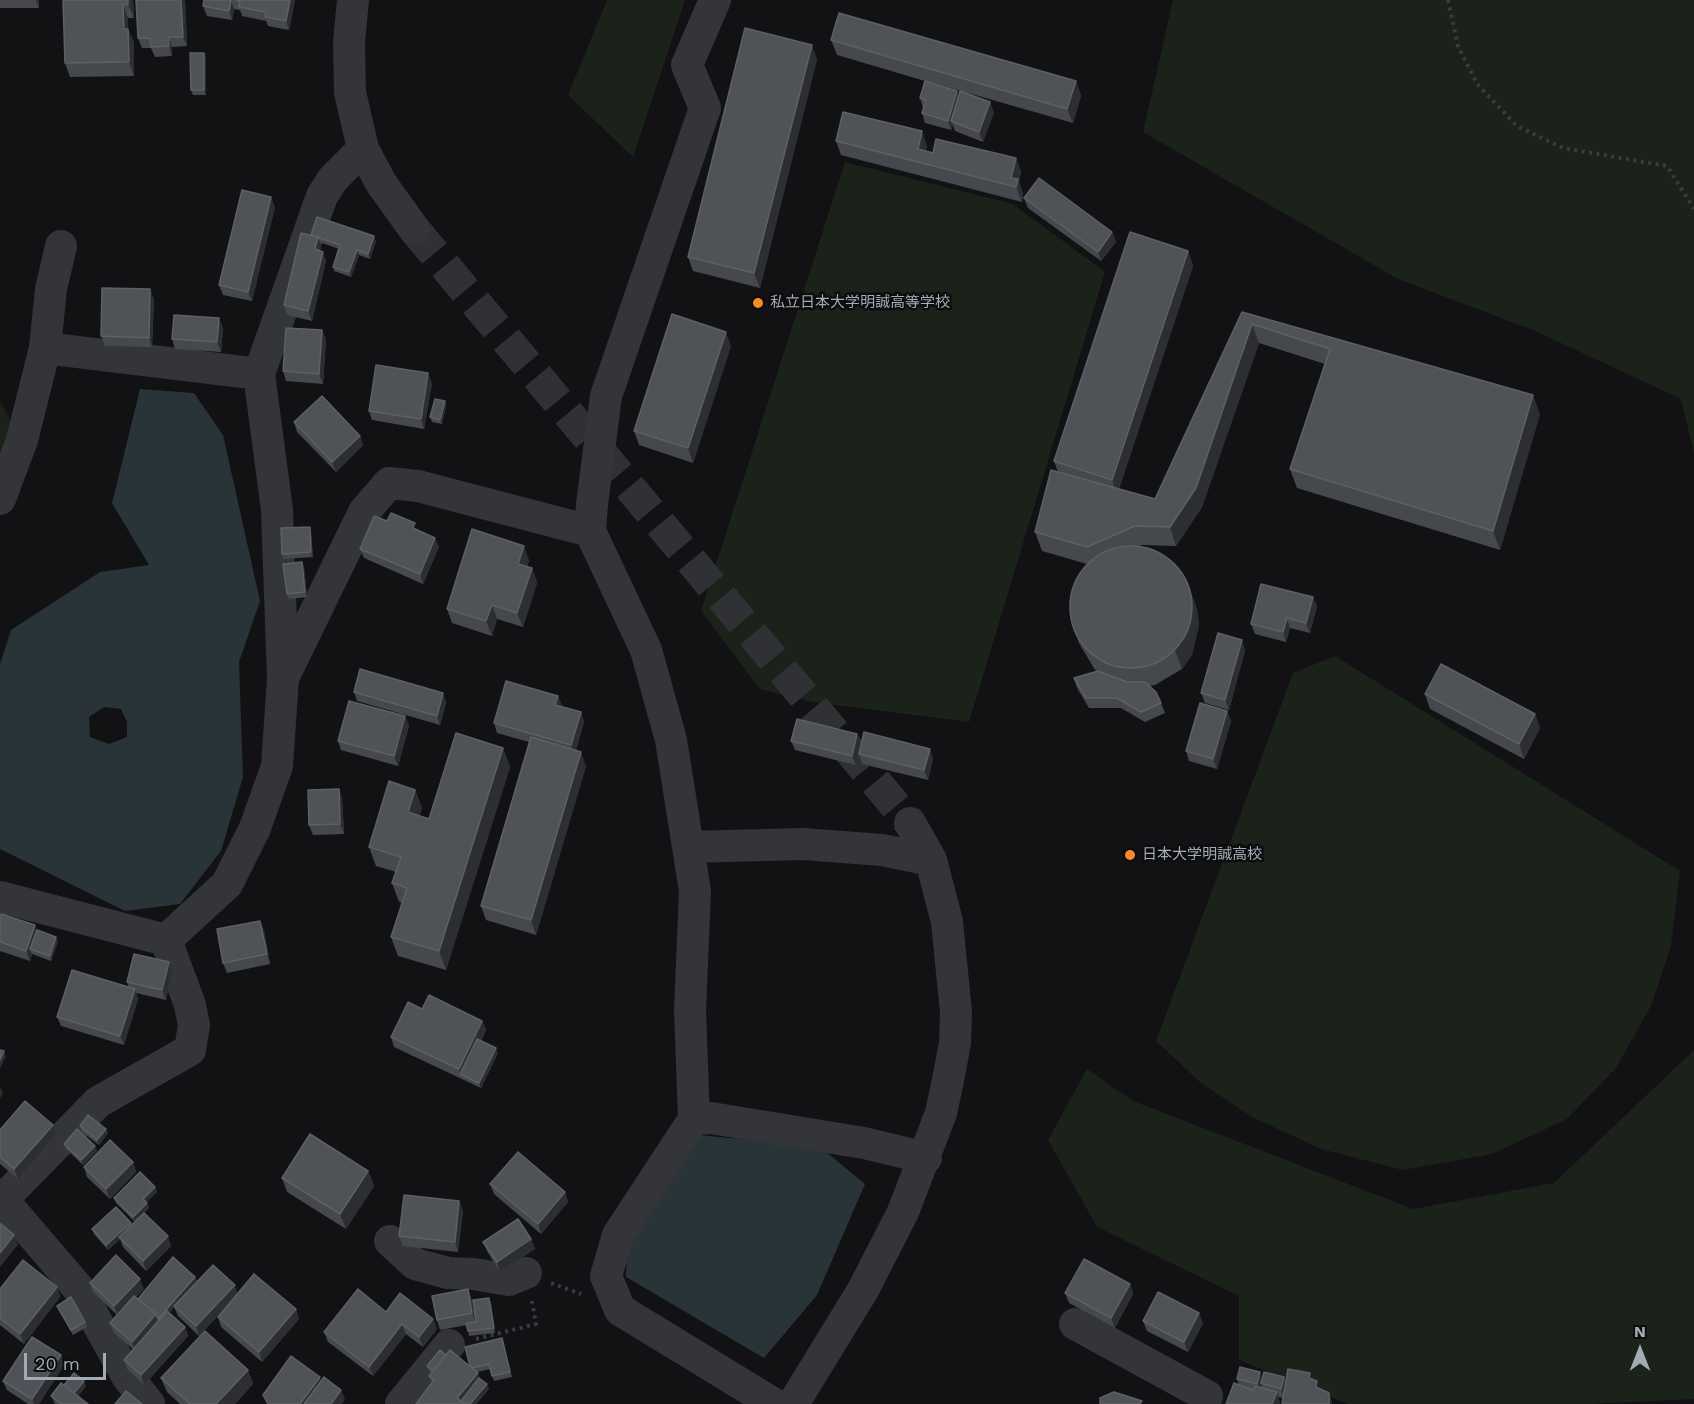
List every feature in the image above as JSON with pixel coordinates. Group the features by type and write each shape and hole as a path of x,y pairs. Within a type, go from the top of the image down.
{"street":[{"path":"354,0 349,42 350,92 363,149 381,183 414,229"},
{"path":"715,0 687,65 705,108 606,396 590,531 646,650 671,740 690,847 695,891 690,1010 694,1119 618,1235 606,1276 620,1310 774,1404"},
{"path":"166,940 227,884 255,828 277,766 283,679 277,510 259,374 322,196 333,179 363,149"},
{"path":"0,499 22,440 45,348 51,289 61,246"},
{"path":"45,348 259,374"},
{"path":"283,679 364,512 388,483 418,486 590,531"},
{"path":"793,1404 862,1290 903,1212 926,1158 941,1113 955,1043 947,922 931,860 910,823"},
{"path":"690,847 802,844 882,850 931,860"},
{"path":"0,897 166,940"},
{"path":"149,1404 127,1376 78,1288 1,1199 98,1102 190,1050 194,1024 190,1005 166,940"},
{"path":"694,1119 711,1118 864,1143 926,1158"},
{"path":"390,1240 415,1264 448,1273 474,1274 509,1280 526,1273"},
{"path":"1075,1324 1207,1396 1204,1404"},
{"path":"400,1404 449,1346"}],"path":[{"path":"1448,0 1458,46 1477,84 1517,126 1563,148 1667,166 1694,209"},
{"path":"526,1273 620,1310"},
{"path":"449,1346 536,1324 526,1273"}],"shaded area":[{"path":"607,0 685,0 633,157 568,95"},
{"path":"1173,0 1694,0 1694,454 1681,399 1533,330 1398,279 1143,132"},
{"path":"845,162 1013,204 1105,272 969,722 812,702 760,689 701,611"},
{"path":"140,389 194,393 223,435 260,601 239,662 243,777 221,851 180,904 125,911 0,849 0,664 11,630 100,572 149,565 112,503","holes":["104,707 121,709 127,722 127,737 109,744 90,737 89,717"]},
{"path":"0,401 22,440 0,499"},
{"path":"1335,656 1680,871 1671,946 1651,1006 1616,1068 1567,1119 1492,1154 1403,1170 1321,1149 1252,1117 1201,1083 1156,1041 1293,673"},
{"path":"1694,1050 1694,1399 1590,1404 1348,1404 1239,1360 1239,1296 1097,1227 1048,1140 1087,1069 1133,1101 1413,1209 1554,1183"},
{"path":"699,1135 820,1147 865,1184 817,1295 764,1358 626,1277 628,1207"}],"building":[{"path":"63,0 128,0 128,4 123,4 124,29 128,29 129,62 65,63"},
{"path":"136,0 181,0 183,37 168,37 169,46 151,47 150,38 138,38"},
{"path":"204,0 231,0 229,11 203,6"},
{"path":"236,0 290,0 286,21 265,17 266,12 239,7 240,1"},
{"path":"839,13 1076,81 1067,109 831,40"},
{"path":"745,28 812,45 754,273 688,257"},
{"path":"190,53 204,53 204,90 191,90"},
{"path":"925,81 957,91 948,121 922,113 926,100 920,98"},
{"path":"960,91 990,102 979,132 951,121"},
{"path":"843,112 922,131 918,149 933,153 936,139 1016,158 1011,178 1018,179 1016,187 836,141"},
{"path":"1039,178 1112,232 1098,252 1024,198"},
{"path":"242,190 271,197 248,292 219,285"},
{"path":"317,217 374,236 368,254 357,250 349,272 333,267 340,245 311,235"},
{"path":"1130,232 1188,251 1112,480 1054,461"},
{"path":"301,233 318,237 315,249 323,252 308,311 284,305"},
{"path":"102,288 150,289 149,338 101,336"},
{"path":"1242,312 1533,395 1493,531 1290,469 1330,349 1252,324 1196,488 1170,527 1135,526 1087,547 1035,532 1051,470 1155,499"},
{"path":"672,314 726,332 688,448 634,431"},
{"path":"174,315 219,318 217,342 172,339"},
{"path":"286,328 322,330 319,374 283,371"},
{"path":"376,365 428,373 421,419 369,411"},
{"path":"322,396 360,436 332,462 294,422"},
{"path":"435,399 445,401 440,420 430,417"},
{"path":"391,513 415,523 413,528 435,538 420,574 360,549 374,516 387,521"},
{"path":"310,527 311,552 282,554 281,528"},
{"path":"472,529 524,546 518,564 532,568 517,613 492,605 486,621 447,609"},
{"path":"1131,546 1154,551 1174,564 1187,584 1192,607 1187,630 1174,650 1154,663 1131,668 1108,663 1088,650 1075,630 1070,607 1075,584 1088,564 1108,551"},
{"path":"302,562 305,592 287,594 283,564"},
{"path":"1261,584 1313,597 1306,623 1287,618 1283,632 1251,624"},
{"path":"1218,633 1242,640 1225,700 1201,693"},
{"path":"1441,664 1535,714 1519,744 1425,694"},
{"path":"360,669 443,693 437,716 354,692"},
{"path":"1098,671 1127,682 1145,682 1156,692 1161,703 1141,712 1117,698 1086,698 1074,678"},
{"path":"506,681 558,696 555,705 581,712 571,745 494,723"},
{"path":"349,701 405,716 394,756 338,741"},
{"path":"1200,703 1227,711 1213,759 1186,751"},
{"path":"797,719 857,734 852,756 791,741"},
{"path":"864,732 930,749 924,770 859,754"},
{"path":"456,733 503,748 439,951 391,937 407,888 392,883 401,857 369,847 389,781 415,790 408,812 429,819"},
{"path":"531,737 581,752 531,920 481,906"},
{"path":"339,789 340,824 309,825 308,790"},
{"path":"1,914 35,925 26,951 0,942"},
{"path":"260,921 267,954 223,963 217,929"},
{"path":"37,930 56,937 50,956 30,949"},
{"path":"134,954 169,962 162,990 127,982"},
{"path":"72,970 135,989 120,1036 57,1017"},
{"path":"429,995 482,1021 459,1069 391,1037 408,1002 422,1009"},
{"path":"477,1039 496,1048 479,1083 460,1074"},
{"path":"25,1101 53,1125 14,1169 0,1157 0,1130"},
{"path":"88,1115 106,1129 97,1140 80,1126"},
{"path":"77,1129 95,1146 81,1160 64,1144"},
{"path":"310,1134 368,1171 340,1214 282,1178"},
{"path":"110,1140 133,1162 106,1189 84,1167"},
{"path":"518,1152 565,1192 538,1224 490,1184"},
{"path":"140,1172 155,1187 143,1199 147,1203 133,1217 114,1198"},
{"path":"404,1195 459,1201 455,1242 399,1236"},
{"path":"116,1207 131,1223 106,1245 92,1229"},
{"path":"144,1213 168,1236 143,1261 119,1237"},
{"path":"518,1219 531,1239 497,1262 483,1242"},
{"path":"0,1223 14,1235 0,1253"},
{"path":"116,1255 140,1279 114,1306 90,1283"},
{"path":"173,1257 195,1277 158,1319 156,1314 138,1299"},
{"path":"1084,1259 1130,1284 1111,1318 1065,1293"},
{"path":"23,1260 57,1287 20,1334 0,1318 0,1289"},
{"path":"213,1265 235,1285 196,1326 174,1306"},
{"path":"254,1274 296,1309 259,1352 218,1317"},
{"path":"358,1289 386,1312 400,1293 433,1319 419,1337 402,1324 369,1367 324,1332"},
{"path":"468,1289 472,1313 437,1320 432,1296"},
{"path":"1158,1292 1199,1313 1184,1342 1143,1321"},
{"path":"134,1296 156,1314 132,1342 110,1323"},
{"path":"71,1297 85,1322 71,1330 57,1306"},
{"path":"489,1298 494,1328 468,1331 466,1323 476,1322 473,1300"},
{"path":"167,1311 185,1327 141,1375 124,1360"},
{"path":"205,1331 248,1370 216,1404 190,1404 161,1378"},
{"path":"32,1337 61,1355 32,1399 3,1381"},
{"path":"502,1338 510,1372 492,1376 489,1364 472,1368 470,1366 465,1347"},
{"path":"440,1350 446,1355 433,1371 427,1366"},
{"path":"450,1350 478,1373 457,1398 465,1404 416,1404 434,1380 429,1376"},
{"path":"291,1356 320,1377 300,1404 268,1404 263,1395"},
{"path":"1240,1367 1260,1372 1257,1384 1237,1379"},
{"path":"1288,1369 1310,1373 1309,1378 1317,1381 1316,1387 1329,1393 1329,1404 1282,1404"},
{"path":"1264,1372 1284,1377 1281,1389 1261,1383"},
{"path":"74,1373 84,1381 74,1393 64,1385"},
{"path":"324,1377 341,1390 331,1404 304,1404"},
{"path":"479,1378 487,1384 470,1404 465,1404 461,1401"},
{"path":"61,1383 88,1404 62,1404 51,1396"},
{"path":"1234,1383 1253,1390 1255,1386 1277,1392 1272,1404 1226,1404"},
{"path":"126,1391 142,1404 115,1404"},
{"path":"1114,1392 1142,1401 1140,1404 1100,1404 1100,1398"}],"tunnel":[{"path":"414,229 910,823"}],"place":[{"name":"私立日本大学明誠高等学校","path":"758,303"},
{"name":"日本大学明誠高校","path":"1130,855"}]}
